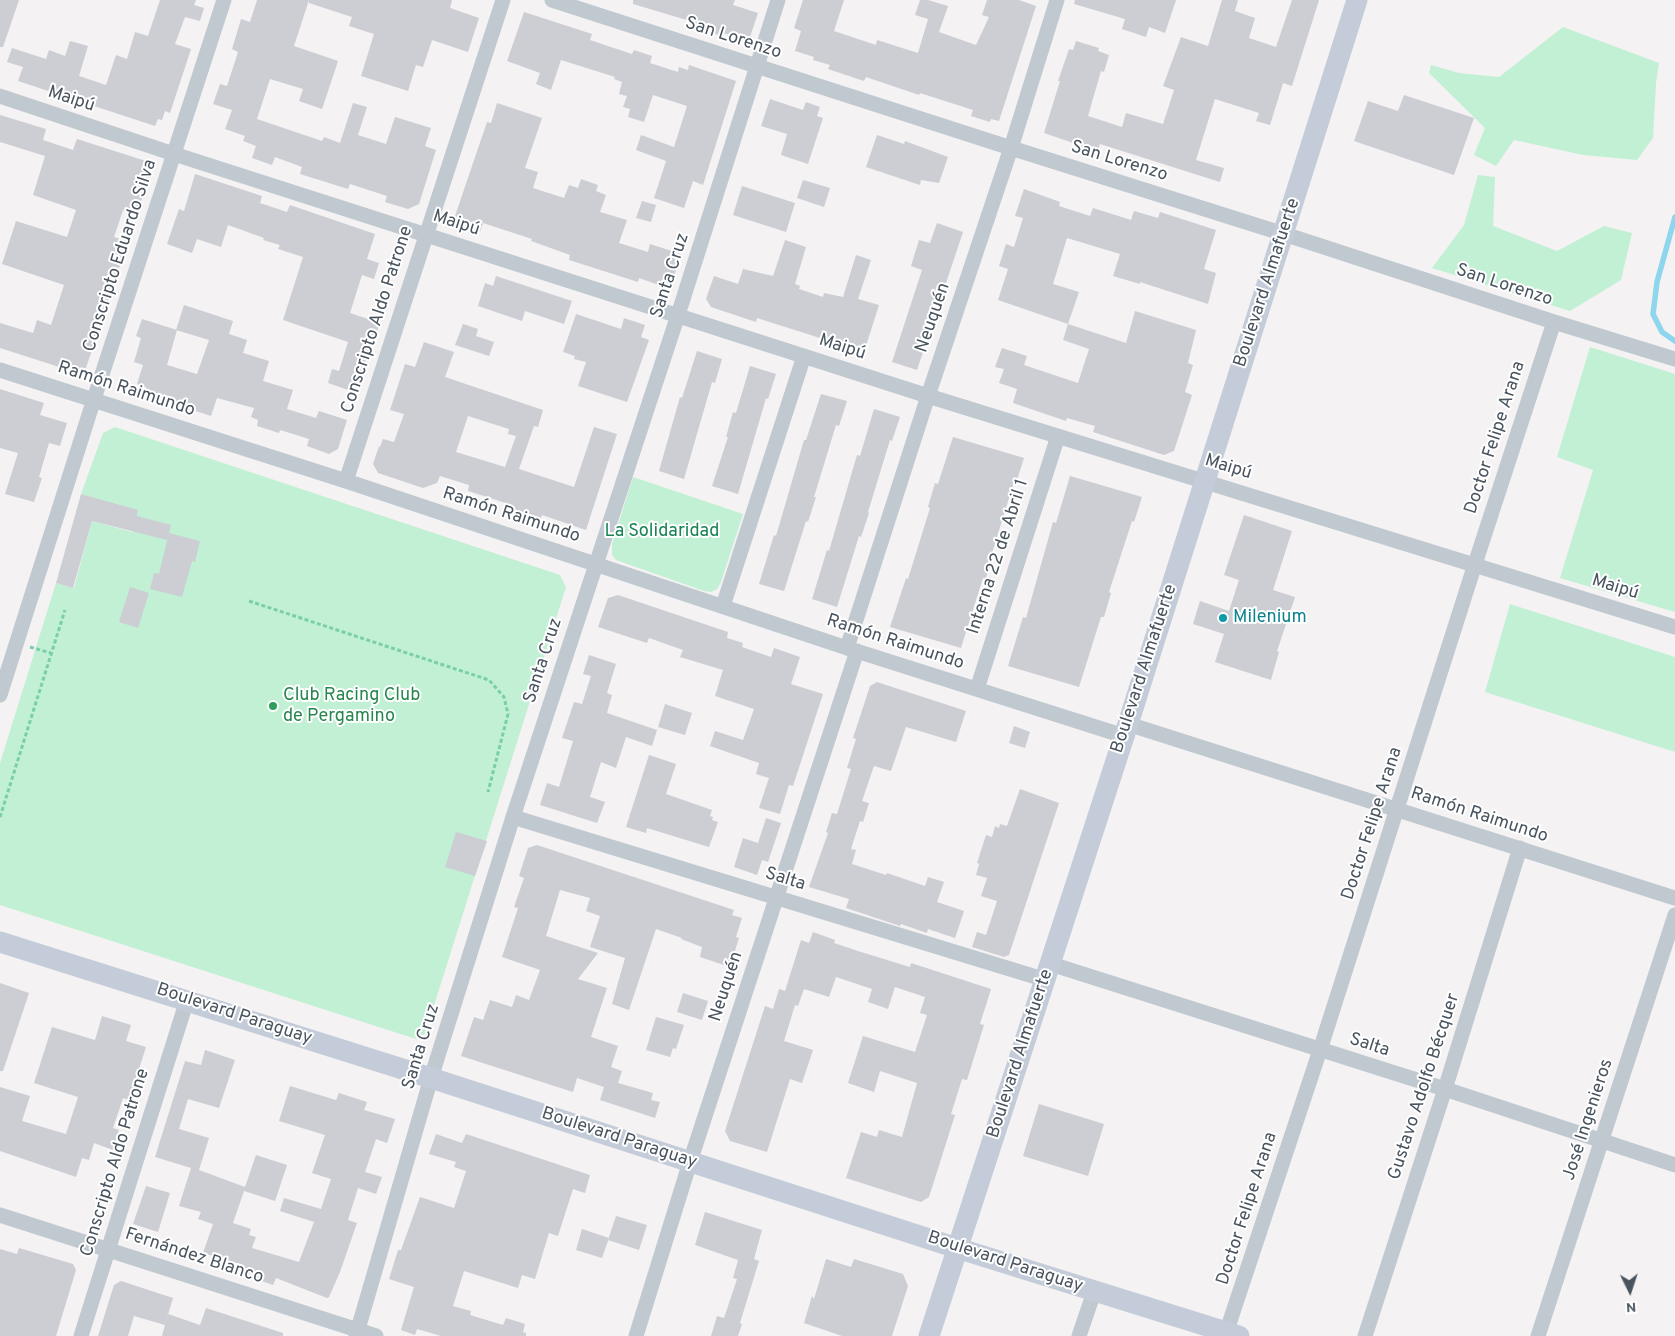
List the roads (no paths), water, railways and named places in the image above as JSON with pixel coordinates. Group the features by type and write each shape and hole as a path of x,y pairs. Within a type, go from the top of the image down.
{"main road":[{"name":"Boulevard Almafuerte","path":"929,1336 1206,481 1357,0"},
{"name":"Boulevard Paraguay","path":"0,942 187,1000 1230,1335"}],"street":[{"name":"Conscripto Eduardo Silva","path":"0,695 7,649 94,399 224,0"},
{"name":"Conscripto Aldo Patrone","path":"346,481 503,0"},
{"name":"San Lorenzo","path":"552,0 1554,322 1675,359"},
{"name":"Santa Cruz","path":"357,1333 431,1078 513,817 678,315 778,0"},
{"name":"Neuquén","path":"636,1336 690,1162 777,897 928,396 1011,148 1057,0"},
{"name":"Maipú","path":"0,96 174,154 928,396 1675,627"},
{"name":"Doctor Felipe Arana","path":"1230,1335 1475,564 1554,322"},
{"path":"723,606 804,356"},
{"name":"Ramón Raimundo","path":"0,370 596,563 852,650 976,689 1126,730 1397,810 1675,898"},
{"name":"Interna 22 de Abril 1","path":"976,689 1058,436"},
{"name":"Salta","path":"513,817 777,897 1320,1050 1675,1165"},
{"name":"Gustavo Adolfo Bécquer","path":"1364,1336 1445,1089 1520,848"},
{"name":"José Ingenieros","path":"1538,1336 1675,915"},
{"name":"Conscripto Aldo Patrone","path":"81,1336 187,1000"},
{"name":"Fernández Blanco","path":"0,1214 357,1333 376,1336"},
{"path":"1080,1336 1094,1292"}],"waterway":[{"path":"1675,217 1657,282 1653,314 1662,332 1675,341"}],"place":[{"name":"Milenium","path":"1223,618"},
{"name":"Club Racing Club de Pergamino","path":"273,706"}],"park label":[{"name":"La Solidaridad","path":"662,532"}]}
